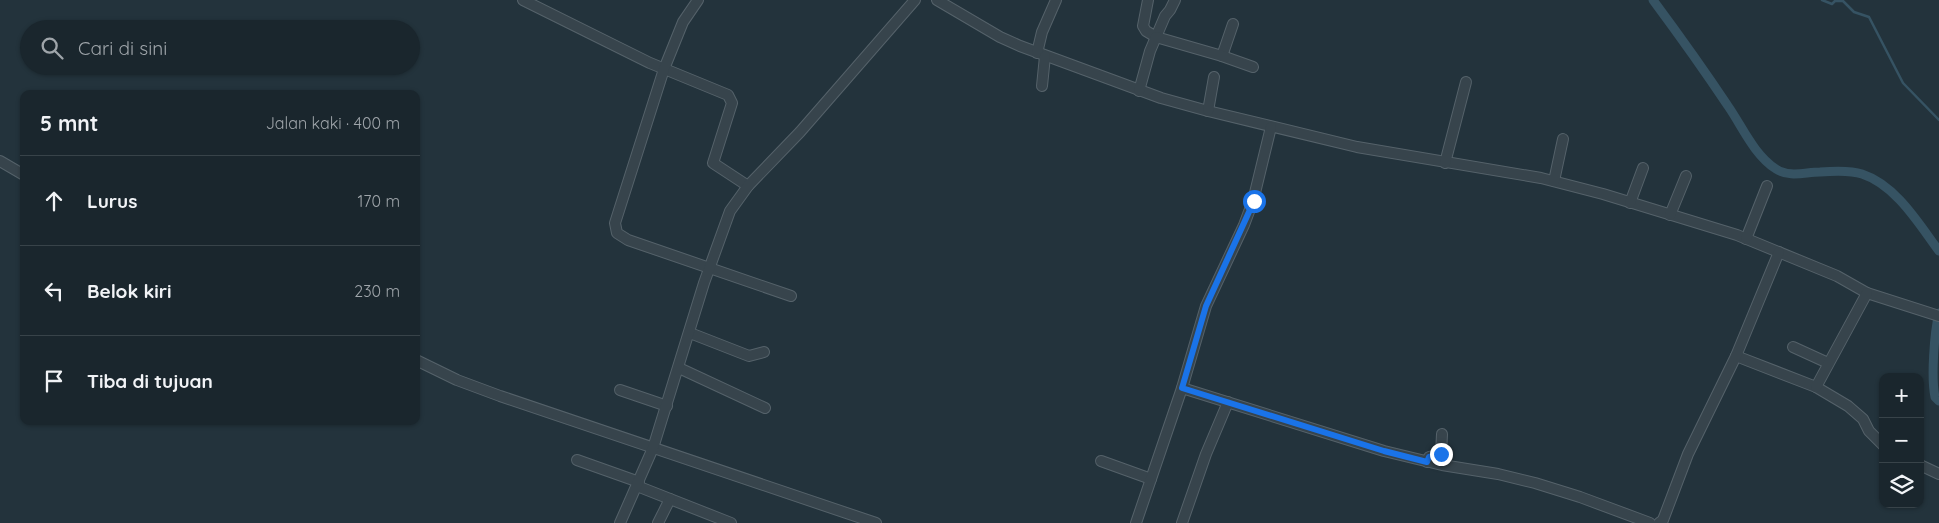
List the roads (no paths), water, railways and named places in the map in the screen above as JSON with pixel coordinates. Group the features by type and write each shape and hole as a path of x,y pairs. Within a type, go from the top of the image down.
{"street":[{"path":"523,0 664,69 728,95 732,103 713,163 748,186"},
{"path":"698,0 684,22 664,69 615,223 616,228 621,236 628,240 791,296"},
{"path":"620,523 653,448 730,211 748,186 800,132 915,0"},
{"path":"937,0 1000,37 1139,90 1208,111 1357,147 1554,181 1746,239 1837,276 1867,293 1937,316"},
{"path":"1042,86 1042,32 1056,0"},
{"path":"1148,0 1143,26 1146,31 1156,37 1253,67"},
{"path":"1139,90 1150,51 1165,16 1175,0"},
{"path":"1222,56 1233,24"},
{"path":"1208,111 1214,77"},
{"path":"1445,163 1466,82"},
{"path":"1136,523 1182,388 1206,306 1254,201 1271,127"},
{"path":"1554,181 1563,139"},
{"path":"0,161 20,173"},
{"path":"1630,203 1643,168"},
{"path":"1670,216 1686,176"},
{"path":"1746,239 1767,186"},
{"path":"1659,523 1663,520 1688,454 1736,356 1779,252"},
{"path":"1816,388 1867,293"},
{"path":"690,333 748,356 764,352"},
{"path":"1793,347 1828,363"},
{"path":"1736,356 1816,388 1856,412 1879,441"},
{"path":"420,362 474,387 876,523"},
{"path":"679,368 766,408"},
{"path":"1182,388 1384,451 1427,462 1498,474 1535,483 1580,497 1650,523"},
{"path":"620,390 667,406"},
{"path":"1182,523 1203,463 1228,402"},
{"path":"1427,462 1429,457 1441,454 1442,434"},
{"path":"576,460 731,523"},
{"path":"1101,460 1151,478"},
{"path":"1924,467 1939,474"},
{"path":"658,523 670,499"}],"waterway":[{"path":"1653,0 1710,79 1749,140 1768,163 1781,172 1787,173 1847,171 1874,179 1886,187 1906,206 1939,251"},
{"path":"1822,0 1832,4 1835,1 1843,1 1854,12 1869,17 1903,83 1939,120"},
{"path":"1939,313 1933,367 1935,397 1939,401"}]}
